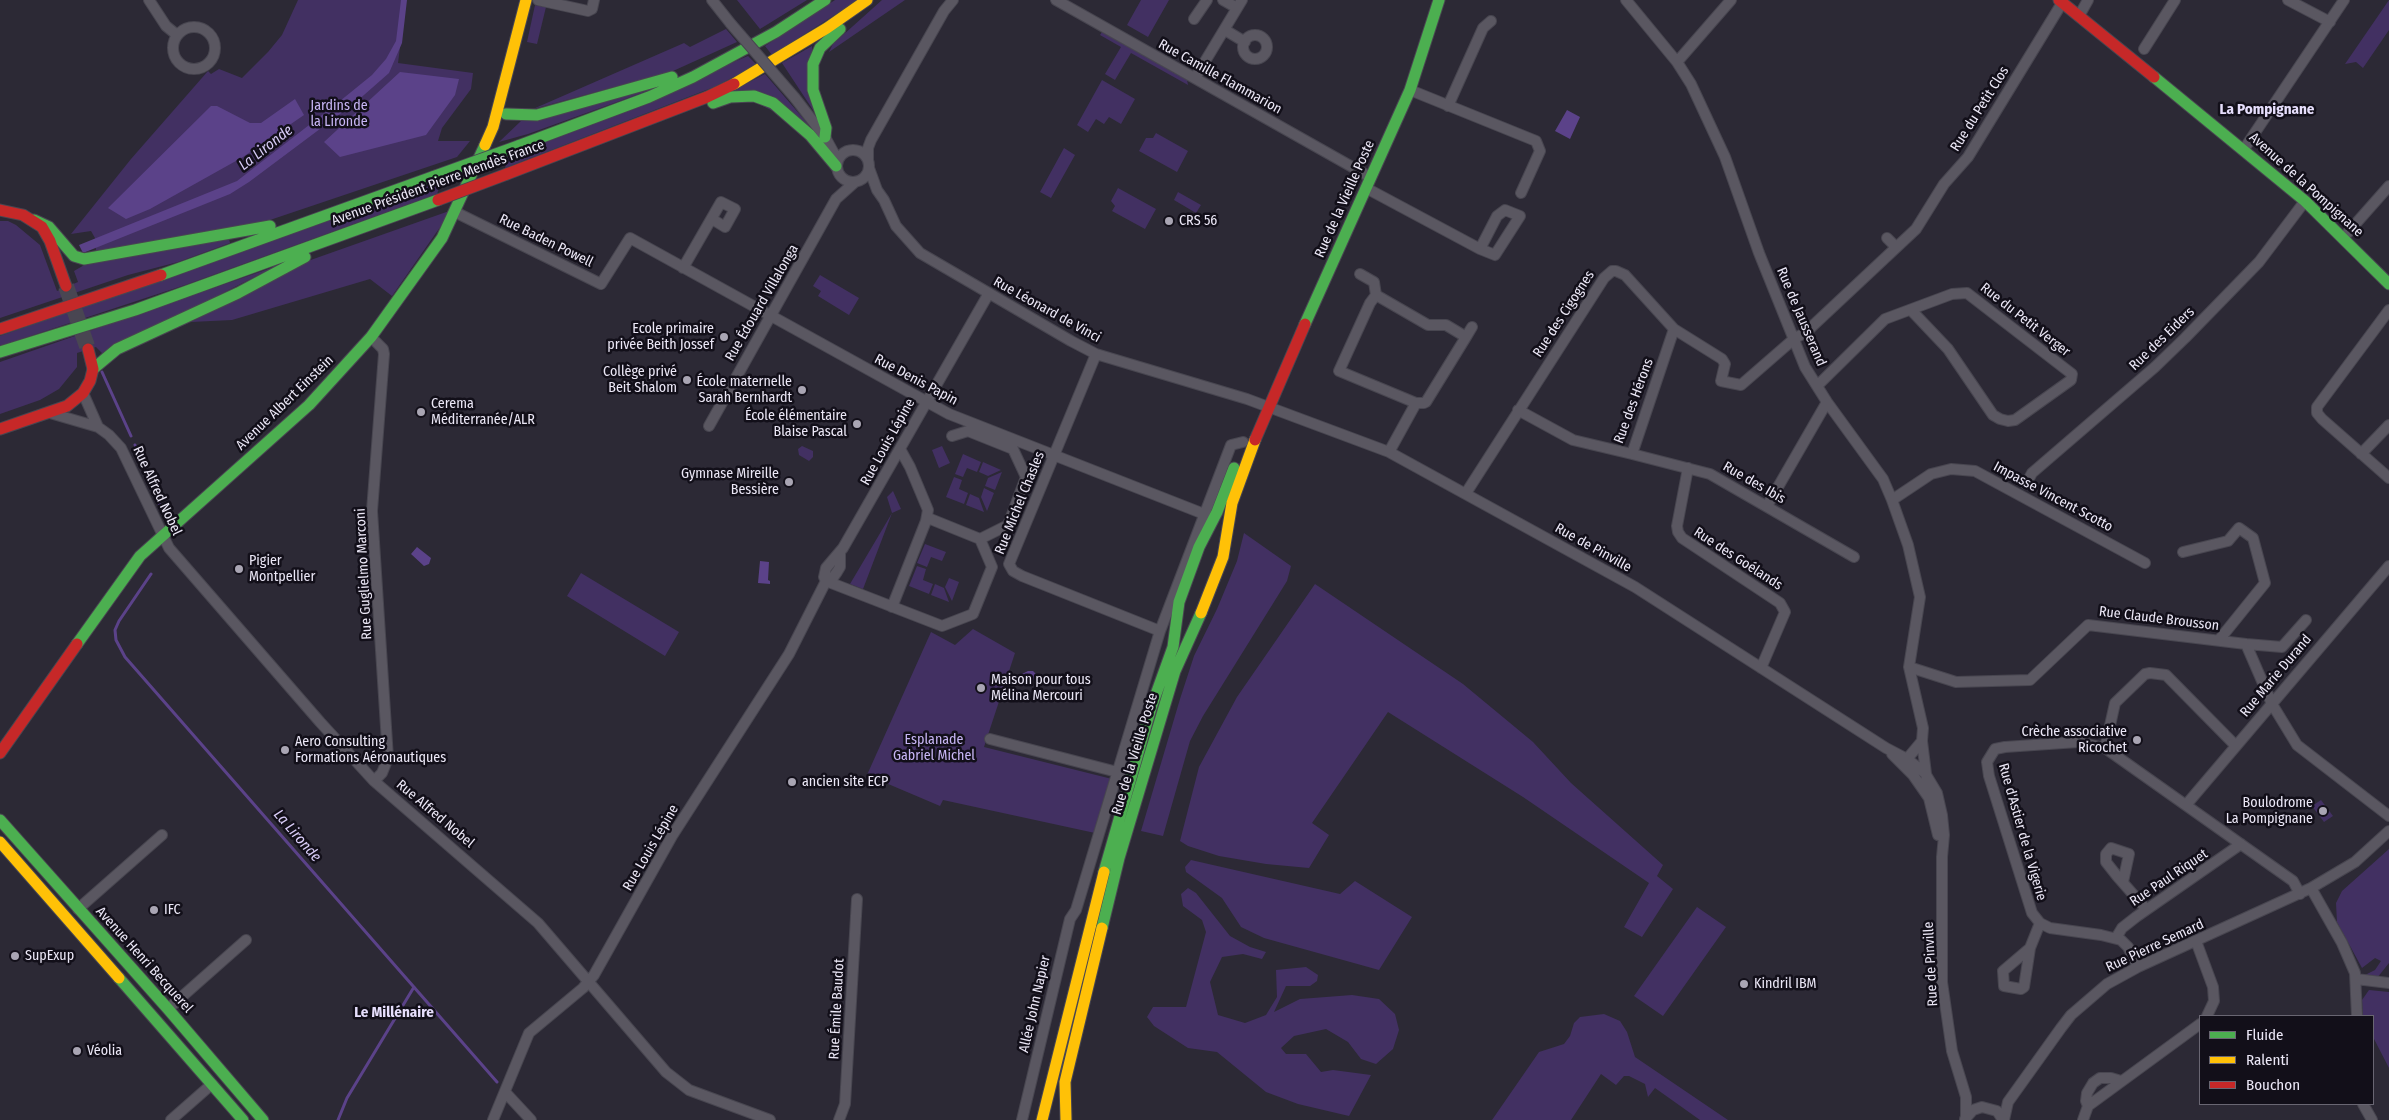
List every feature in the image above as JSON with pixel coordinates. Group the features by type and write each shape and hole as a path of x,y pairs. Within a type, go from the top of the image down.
{"main road":[{"name":"Avenue Albert Einstein","path":"0,753 140,556 296,417 371,337 418,274 442,238 502,112 526,0"},
{"name":"Avenue Président Pierre Mendès France","path":"0,329 135,284 649,97 716,65 776,32 824,0"},
{"name":"Avenue Président Pierre Mendès France","path":"0,352 135,310 438,200 656,118 747,77 827,28 867,0"},
{"path":"827,140 826,128 813,90 812,77 815,58 825,42 874,0"},
{"name":"Rue de la Vieille Poste","path":"1066,1120 1067,1073 1119,858 1175,672 1223,557 1232,503 1268,407 1410,90 1439,0"},
{"name":"Avenue de la Pompignane","path":"2061,1 2244,149 2305,201 2389,284"},
{"path":"502,112 526,116 537,114 656,82 706,64 716,65"},
{"path":"656,118 667,121 730,97 754,96 784,110 810,135 837,166"},
{"path":"0,210 23,215 49,228 74,256 84,258 255,230 290,221 298,225"},
{"path":"34,220 42,227 50,240 66,286"},
{"path":"93,369 117,349 238,293 288,265 329,246 335,236"},
{"path":"0,429 67,406 83,393 90,381 93,369 88,349"},
{"name":"Rue de la Vieille Poste","path":"1042,1120 1093,914 1132,776 1173,647 1182,594 1199,547 1209,511 1250,424 1268,407"},
{"name":"Avenue Henri Becquerel","path":"0,820 168,1009 263,1120"},
{"name":"Avenue Henri Becquerel","path":"0,842 243,1120"}],"street":[{"path":"149,0 166,26 177,35"},
{"path":"538,0 588,11 592,9 594,0"},
{"path":"712,0 795,98 827,140 844,180 858,181 877,190"},
{"path":"858,181 865,177 868,164 868,148 871,140 944,11 953,0"},
{"name":"Rue Camille Flammarion","path":"1056,0 1195,78 1480,249"},
{"path":"1194,19 1206,0"},
{"path":"1195,78 1240,4 1223,0"},
{"name":"Rue de Jausserand","path":"1626,0 1678,62 1703,107 1725,158 1759,253 1795,338 1805,367 1827,402 1883,479 1892,500 1908,545 1920,597 1909,667 1923,728 1922,742 1929,798"},
{"path":"1678,62 1731,0"},
{"path":"2079,16 2088,0"},
{"path":"2144,49 2175,0"},
{"path":"2288,0 2330,22"},
{"path":"2244,149 2344,0"},
{"name":"Rue du Petit Clos","path":"1795,338 1805,333 1895,246 1916,229 1944,184 1968,157 2061,1"},
{"path":"1448,106 1483,28 1491,21"},
{"path":"192,26 207,30 216,46 212,60 202,68 190,69 184,66 175,57 173,50 177,35 184,29 192,26"},
{"path":"1225,30 1244,42"},
{"path":"1410,90 1536,141 1540,151 1521,193"},
{"path":"827,140 853,151 868,164"},
{"path":"837,166 853,151 871,140"},
{"name":"Rue Léonard de Vinci","path":"868,164 877,190 896,226 915,248 989,293 1096,354 1268,407"},
{"path":"837,166 839,195"},
{"name":"Rue Édouard Villalonga","path":"709,426 839,195 858,181"},
{"path":"2343,238 2389,186"},
{"name":"Rue des Eiders","path":"2026,484 2032,473 2155,367 2185,338 2259,262 2305,201"},
{"path":"683,268 721,202 735,209 725,227 712,220"},
{"name":"Rue Baden Powell","path":"455,212 602,284 630,238"},
{"name":"Rue Denis Papin","path":"630,238 926,403 1054,455 1209,511"},
{"path":"1887,238 1895,246"},
{"name":"Rue des Cigognes","path":"1466,493 1607,274 1616,270 1622,272 1674,329 1722,359 1725,364 1721,381 1741,386 1795,338"},
{"path":"1360,274 1374,282 1376,295 1370,303 1339,371 1416,403 1426,402 1472,327"},
{"name":"Rue Louis Lépine","path":"494,1120 529,1033 588,982 600,965 672,836 790,654 826,581 835,576 840,567 840,553 989,293"},
{"name":"Rue du Petit Verger","path":"1817,386 1885,319 1952,294 1967,293 2072,374 2071,380 2015,420 2008,422 2000,419 1993,415 1948,349 1911,310"},
{"path":"1376,295 1428,325 1446,325 1466,337"},
{"path":"2389,310 2317,407 2317,413 2322,420 2389,478"},
{"name":"Rue des Hérons","path":"1518,410 1573,440 1632,454 1674,329"},
{"name":"Rue Guglielmo Marconi","path":"371,337 383,348 384,354 372,511 388,758 382,773 374,781"},
{"name":"Rue Michel Chasles","path":"1096,354 1010,564 1011,568 1022,576 1160,631"},
{"name":"Rue Alfred Nobel","path":"83,393 98,427 120,448 161,536 174,556 374,781 538,923 666,1072 689,1090 770,1120"},
{"path":"1767,506 1827,402"},
{"path":"1389,452 1416,403"},
{"name":"Rue de Pinville","path":"1268,407 1389,452 1635,587 1886,748 1907,759 1925,773 1936,793 1942,815 1944,835 1942,857 1942,982 1952,1051 1966,1097 1966,1118"},
{"name":"Rue Alfred Nobel","path":"48,413 74,418 98,427"},
{"path":"2361,454 2389,425"},
{"path":"928,518 980,538 1008,525 1026,477 1014,449 968,431 952,436"},
{"path":"892,607 928,518 926,504 900,449"},
{"name":"Rue des Ibis","path":"1632,454 1710,474 1854,557"},
{"name":"Rue des Goélands","path":"1688,468 1676,526 1682,538 1780,602 1785,612 1761,668"},
{"name":"Impasse Vincent Scotto","path":"1892,500 1931,474 1951,469 1975,471 2145,563"},
{"name":"Rue de la Vieille Poste","path":"1070,919 1076,910 1116,771 1160,631 1209,511"},
{"path":"2183,552 2228,541 2239,528 2252,538 2265,583 2219,640"},
{"path":"826,581 939,626 970,616 992,567 980,538"},
{"name":"Rue Marie Durand","path":"2186,805 2389,566"},
{"name":"Rue Claude Brousson","path":"1909,667 1956,682 2030,680 2088,625 2282,647 2306,620"},
{"path":"1173,647 1160,631 1176,626"},
{"path":"2246,644 2272,704 2297,745 2389,816"},
{"path":"2105,748 2115,703 2144,674 2150,673 2166,675 2235,746"},
{"path":"990,739 1116,771"},
{"path":"1907,759 1922,742"},
{"name":"Rue d'Astier de la Vigerie","path":"2040,923 2032,913 2026,900 1989,776 1987,765 1989,756 1995,749 2059,742 2078,742 2105,748 2293,881 2300,894"},
{"name":"Rue de Pinville","path":"1886,748 1913,775 1929,798 1937,826 1942,857"},
{"name":"Rue de la Vieille Poste","path":"1116,771 1132,776"},
{"name":"Rue Pierre Semard","path":"2004,1120 2008,1102 2071,1015 2106,984 2138,967 2300,894 2355,862 2389,831"},
{"path":"78,908 162,835"},
{"path":"1096,840 1113,844"},
{"name":"Rue Paul Riquet","path":"2116,938 2122,928 2146,909 2241,844"},
{"path":"2123,882 2146,909"},
{"path":"2311,888 2342,943 2356,979 2356,1015"},
{"name":"Rue Émile Baudot","path":"839,1120 845,1104 858,899"},
{"path":"1070,919 1087,913 1093,914"},
{"name":"Allée John Napier","path":"1022,1120 1070,919"},
{"path":"2030,948 2040,923 2050,928 2116,938 2125,943 2138,967"},
{"path":"168,1009 246,940"},
{"path":"2196,942 2213,987 2214,1001 2207,1015"},
{"path":"2356,979 2389,983"},
{"path":"2083,1120 2088,1106 2199,1025"},
{"path":"2088,1106 2086,1101 2087,1092 2093,1083 2100,1078 2121,1081"},
{"path":"171,1120 212,1084"},
{"path":"505,1092 531,1120"},
{"name":"Rue de Pinville","path":"1966,1097 1977,1108"},
{"path":"1966,1118 1977,1108 1992,1108 2008,1102"},
{"path":"2364,1105 2372,1120"},
{"path":"1992,1108 2004,1120"}],"green space":[{"name":"Jardins de la Lironde","path":"298,0 406,0 398,63 473,73 471,89 442,128 438,141 470,141 457,157 267,221 96,251 95,238 91,231 71,234 131,159 208,71 211,74 219,69 242,78 282,35"},
{"path":"737,0 807,0 760,29"},
{"path":"835,0 858,0 772,55 765,46"},
{"path":"882,0 905,0 829,52 833,44"},
{"path":"1141,0 1169,0 1148,37 1127,25"},
{"path":"2389,0 2389,30 2363,68 2356,62 2345,64"},
{"path":"535,5 546,7 537,44 527,42"},
{"path":"726,29 737,42 673,71 533,109 684,43 690,47"},
{"path":"1102,32 1187,80 1188,85 1131,53 1115,80 1105,74 1121,47 1100,35"},
{"path":"812,46 815,113 782,63"},
{"path":"748,56 757,65 714,87 505,168 508,156"},
{"path":"765,74 814,131 732,91"},
{"path":"1102,80 1135,99 1121,124 1109,117 1104,124 1096,119 1088,132 1077,125"},
{"path":"653,89 528,134 499,142 521,121"},
{"path":"1156,133 1188,151 1177,172 1139,151 1146,138 1153,138"},
{"path":"1064,148 1075,155 1051,198 1040,192"},
{"path":"442,180 437,194 185,285 0,346 0,336"},
{"path":"1118,188 1156,209 1145,229 1112,211 1115,206 1111,201"},
{"path":"1178,192 1201,205 1196,213 1174,200"},
{"path":"452,210 392,296 370,279 232,320 191,322 305,262"},
{"path":"0,221 8,221 16,225 40,245 57,291 78,282 74,271 86,264 229,239 230,243 178,262 128,275 0,318"},
{"path":"274,267 103,354 96,347 77,353 77,367 59,389 40,400 0,414 0,362"},
{"path":"820,275 859,298 849,315 818,296 821,291 813,286"},
{"path":"802,446 813,451 813,457 809,461 799,455 798,449"},
{"path":"942,446 950,463 939,468 932,450"},
{"path":"963,454 981,462 977,472 967,468 963,477 955,474"},
{"path":"983,462 1001,470 988,476 979,472"},
{"path":"1002,472 995,490 985,486 988,478"},
{"path":"954,477 962,480 959,489 968,493 964,504 946,497"},
{"path":"984,488 994,493 987,511 981,497"},
{"path":"893,491 901,509 892,513 887,497"},
{"path":"970,494 979,498 984,512 966,505"},
{"path":"892,513 863,589 850,584"},
{"path":"1244,533 1291,566 1287,581 1203,716 1190,741 1163,836 1141,831 1194,656 1217,609 1237,561"},
{"path":"925,544 946,552 942,561 931,557 927,567 917,563"},
{"path":"917,566 926,569 923,580 933,584 929,594 909,586"},
{"path":"581,573 679,632 665,656 567,596"},
{"path":"949,578 959,582 952,601 945,587"},
{"path":"935,584 944,588 949,602 931,595"},
{"path":"1315,584 1463,684 1533,742 1571,783 1663,865 1657,876 1673,889 1642,937 1624,927 1649,883 1523,797 1388,712 1312,823 1329,835 1309,868 1266,864 1219,856 1188,846 1180,841 1199,767 1237,697"},
{"name":"Esplanade Gabriel Michel","path":"973,629 1015,653 984,747 1112,779 1095,833 943,800 940,806 867,775 931,632 955,645"},
{"name":"Boulodrome La Pompignane","path":"2321,800 2333,816 2324,822 2312,806"},
{"path":"2389,849 2389,963 2377,978 2365,975 2375,970 2381,961 2375,958 2362,968 2337,922 2336,903 2342,891"},
{"path":"1191,860 1340,894 1355,881 1412,917 1379,970 1264,938 1241,927 1222,898 1186,872 1185,867"},
{"path":"1188,888 1196,893 1230,936 1250,947 1266,952 1262,959 1243,954 1222,957 1210,982 1218,1015 1245,1023 1266,1015 1277,997 1276,970 1306,967 1318,975 1317,981 1310,986 1286,986 1274,1012 1300,999 1352,995 1379,999 1395,1014 1399,1030 1393,1049 1376,1064 1361,1059 1348,1042 1326,1029 1294,1036 1281,1048 1286,1054 1306,1054 1321,1072 1333,1070 1371,1075 1349,1116 1298,1104 1266,1092 1217,1052 1188,1048 1154,1026 1147,1017 1153,1007 1186,1007 1206,932 1202,920 1183,906 1181,894"},
{"path":"1697,907 1726,927 1663,1016 1634,996"},
{"path":"2369,990 2389,992 2389,1068 2374,1039 2374,1015 2363,1015 2362,1000"},
{"path":"1604,1014 1620,1021 1627,1032 1635,1057 1728,1120 1700,1120 1655,1088 1648,1097 1645,1084 1629,1076 1624,1076 1616,1085 1601,1074 1571,1120 1492,1120 1539,1052 1564,1044 1570,1036 1574,1023 1580,1017"}],"shaded area":[{"path":"401,0 407,0 402,43 389,73 356,102 249,182 230,194 83,253 79,245 237,181 340,101 372,75 386,59 396,41"},
{"path":"400,72 459,79 455,95 426,135 340,157 324,142"},
{"path":"295,99 304,115 243,157 150,209 126,219 108,208 211,106 217,106 250,123 261,123"},
{"path":"1567,110 1580,117 1570,139 1555,131"},
{"path":"417,547 431,558 429,564 424,566 411,554"},
{"path":"760,561 769,562 768,580 770,584 758,583"},
{"path":"1033,671 1036,674 1036,678 1024,686 1020,686 1019,679 1022,674"}],"waterway":[{"name":"La Lironde","path":"102,372 131,436"},
{"name":"La Lironde","path":"135,445 161,508"},
{"name":"La Lironde","path":"151,574 119,621 115,630 116,640 125,657 497,1082"},
{"name":"La Lironde","path":"338,1120 347,1098 414,987"}],"tunnel":[{"path":"66,286 88,349"}],"traffic: fast":[{"path":"518,146 649,97 693,77 776,32 825,0"},
{"path":"1305,324 1410,90 1439,0"},
{"path":"825,137 826,128 813,90 813,64 820,48 840,29"},
{"path":"506,114 537,115 672,77"},
{"path":"2154,77 2305,201 2389,284"},
{"path":"713,103 730,97 754,96 773,103 810,135 836,166"},
{"path":"77,644 140,556 309,405 371,337 442,238 485,145"},
{"path":"435,176 518,146"},
{"path":"161,275 435,176"},
{"path":"0,352 135,310 438,200"},
{"path":"34,220 49,227 74,256 84,259 270,226"},
{"path":"93,369 117,349 238,293 305,257"},
{"path":"1104,872 1151,708 1173,647 1179,602 1199,547 1217,512 1234,468"},
{"path":"1102,928 1119,858 1175,671 1201,613"},
{"path":"0,820 168,1009 263,1120"},
{"path":"119,978 243,1120"}],"traffic: slow":[{"path":"485,145 493,127 526,0"},
{"path":"734,84 827,28 867,0"},
{"path":"1201,613 1223,557 1232,503 1255,440"},
{"path":"0,842 119,978"},
{"path":"1042,1120 1104,872"},
{"path":"1066,1120 1065,1082 1102,928"}],"traffic: jam":[{"path":"2059,0 2154,77"},
{"path":"507,174 707,97 734,84"},
{"path":"438,200 507,174"},
{"path":"0,210 23,215 42,227 50,241 66,286"},
{"path":"0,329 161,275"},
{"path":"1255,440 1305,324"},
{"path":"0,429 67,406 83,393 90,381 93,369 88,349"},
{"path":"0,753 77,644"}],"place":[{"name":"CRS 56","path":"1169,221"},
{"name":"Ecole primaire privée Beith Jossef","path":"724,337"},
{"name":"Collège privé Beit Shalom","path":"687,380"},
{"name":"École maternelle Sarah Bernhardt","path":"802,390"},
{"name":"Cerema Méditerranée/ALR","path":"421,412"},
{"name":"École élémentaire Blaise Pascal","path":"857,424"},
{"name":"Gymnase Mireille Bessière","path":"789,482"},
{"name":"Pigier Montpellier","path":"239,569"},
{"name":"Maison pour tous Mélina Mercouri","path":"981,688"},
{"name":"Crèche associative Ricochet","path":"2137,740"},
{"name":"Aero Consulting Formations Aéronautiques","path":"285,750"},
{"name":"ancien site ECP","path":"792,782"},
{"name":"Boulodrome La Pompignane","path":"2323,811"},
{"name":"IFC","path":"154,910"},
{"name":"SupExup","path":"15,956"},
{"name":"Kindril IBM","path":"1744,984"},
{"name":"Véolia","path":"77,1051"}],"district":[{"name":"La Pompignane","path":"2267,110"},
{"name":"Le Millénaire","path":"394,1013"}]}
